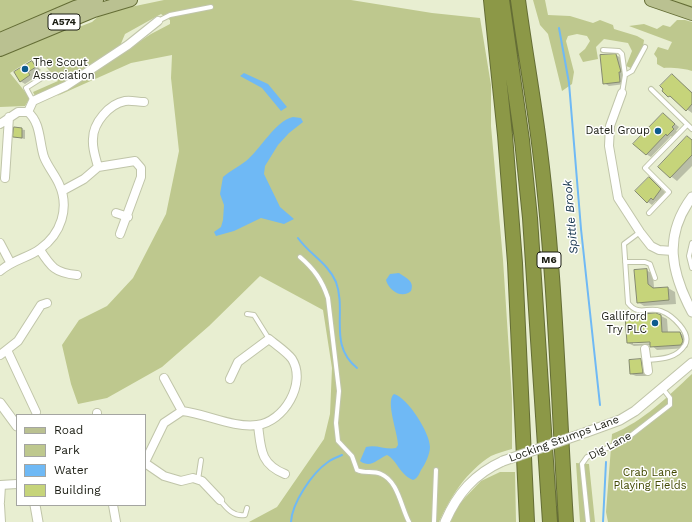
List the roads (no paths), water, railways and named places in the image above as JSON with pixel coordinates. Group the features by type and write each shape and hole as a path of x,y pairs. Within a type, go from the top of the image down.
{"highway":[{"path":"491,0 505,135 515,263 527,522"},
{"name":"M6","path":"502,0 522,140 530,218 550,521"},
{"name":"M6","path":"518,0 538,136 555,331 566,522"}],"main road":[{"name":"A574","path":"0,39 75,7 97,0"},
{"name":"A574","path":"0,50 94,10 131,0"},
{"path":"651,0 692,14"}],"street":[{"path":"28,112 33,101 42,99 66,86 128,45 158,21"},
{"path":"622,93 610,126 609,146 618,198 640,232 654,248 673,251"},
{"path":"98,167 92,139 93,132 99,122 115,104 127,101 144,102"},
{"path":"0,124 18,112 28,112 34,119 44,156 62,190 64,204 62,225 40,250 10,262 0,271"},
{"path":"6,178 9,118"},
{"path":"62,190 84,179 98,167 135,161 140,153"},
{"path":"120,234 128,217 142,177 141,168 135,161"},
{"path":"692,197 678,222 673,251 678,281 692,312"},
{"path":"116,213 128,217"},
{"path":"0,244 10,262"},
{"path":"40,250 51,267 61,273 79,275"},
{"path":"36,412 3,352 18,341 41,305 47,303"},
{"path":"146,460 164,423 182,411 202,414 229,424 258,425 274,419 291,400 297,377 292,360 269,338 238,362 230,379"},
{"path":"646,349 648,371"},
{"name":"Locking Stumps Lane","path":"445,522 456,500 465,488 481,473 503,461 587,432 625,417 663,389 692,363"},
{"path":"164,378 182,411"},
{"path":"0,403 16,425"},
{"path":"258,425 261,452 272,469 285,474"},
{"path":"146,463 164,476 181,481 193,478 198,480 220,500"},
{"path":"1,522 0,485 16,484"},
{"path":"35,506 38,522"},
{"path":"114,506 116,522"}],"lane":[{"path":"158,21 170,15 211,7"},
{"path":"625,75 632,71 644,47"},
{"path":"603,50 618,51 622,54 625,75 622,93"},
{"path":"33,101 26,88 48,74"},
{"path":"650,89 692,129"},
{"path":"649,213 669,192 645,168 687,125"},
{"path":"640,232 624,244 628,303 632,308 637,310 661,311 678,323 686,333 686,343 680,352 670,357 647,360"},
{"path":"692,244 689,256 692,268"},
{"path":"300,257 316,272 323,284 328,298 339,391 336,423 338,441 352,456 357,470 381,474 389,479 409,522"},
{"path":"625,262 645,262 650,264 655,278"},
{"path":"247,314 254,315 257,318 269,338"},
{"name":"Dig Lane","path":"588,522 582,464 587,457 625,440 670,405 670,398 663,389"},
{"path":"198,480 201,460"},
{"path":"434,522 436,470"},
{"path":"220,500 226,508 240,516 245,515 247,508"}],"water":[{"path":"244,73 268,84 287,107 281,111 262,88 240,76"},
{"path":"293,117 301,118 303,122 289,133 278,145 265,166 264,174 280,207 294,219 284,224 261,218 234,231 216,236 214,232 221,227 223,220 224,205 220,194 223,177 246,161 280,124"},
{"path":"399,273 411,282 411,291 404,294 396,293 388,284 386,280 390,274"},
{"path":"394,394 406,402 412,409 422,425 429,441 430,450 427,459 418,476 413,480 404,474 387,455 371,464 360,461 366,447 374,446 396,448 398,445 391,410 391,403"}],"waterway":[{"name":"Spittle Brook","path":"559,28 569,83 581,229 600,405"},
{"path":"298,238 302,244 333,275 339,293 340,328 343,349 348,359 357,368"},
{"path":"291,522 292,514 299,498 316,473 328,462 342,455"},
{"name":"Spittle Brook","path":"603,522 606,462"}],"place":[{"name":"The Scout Association","path":"25,69"},
{"name":"Datel Group","path":"658,131"},
{"name":"Galliford Try PLC","path":"655,323"}],"park label":[{"name":"Crab Lane Playing Fields","path":"650,479"}]}
